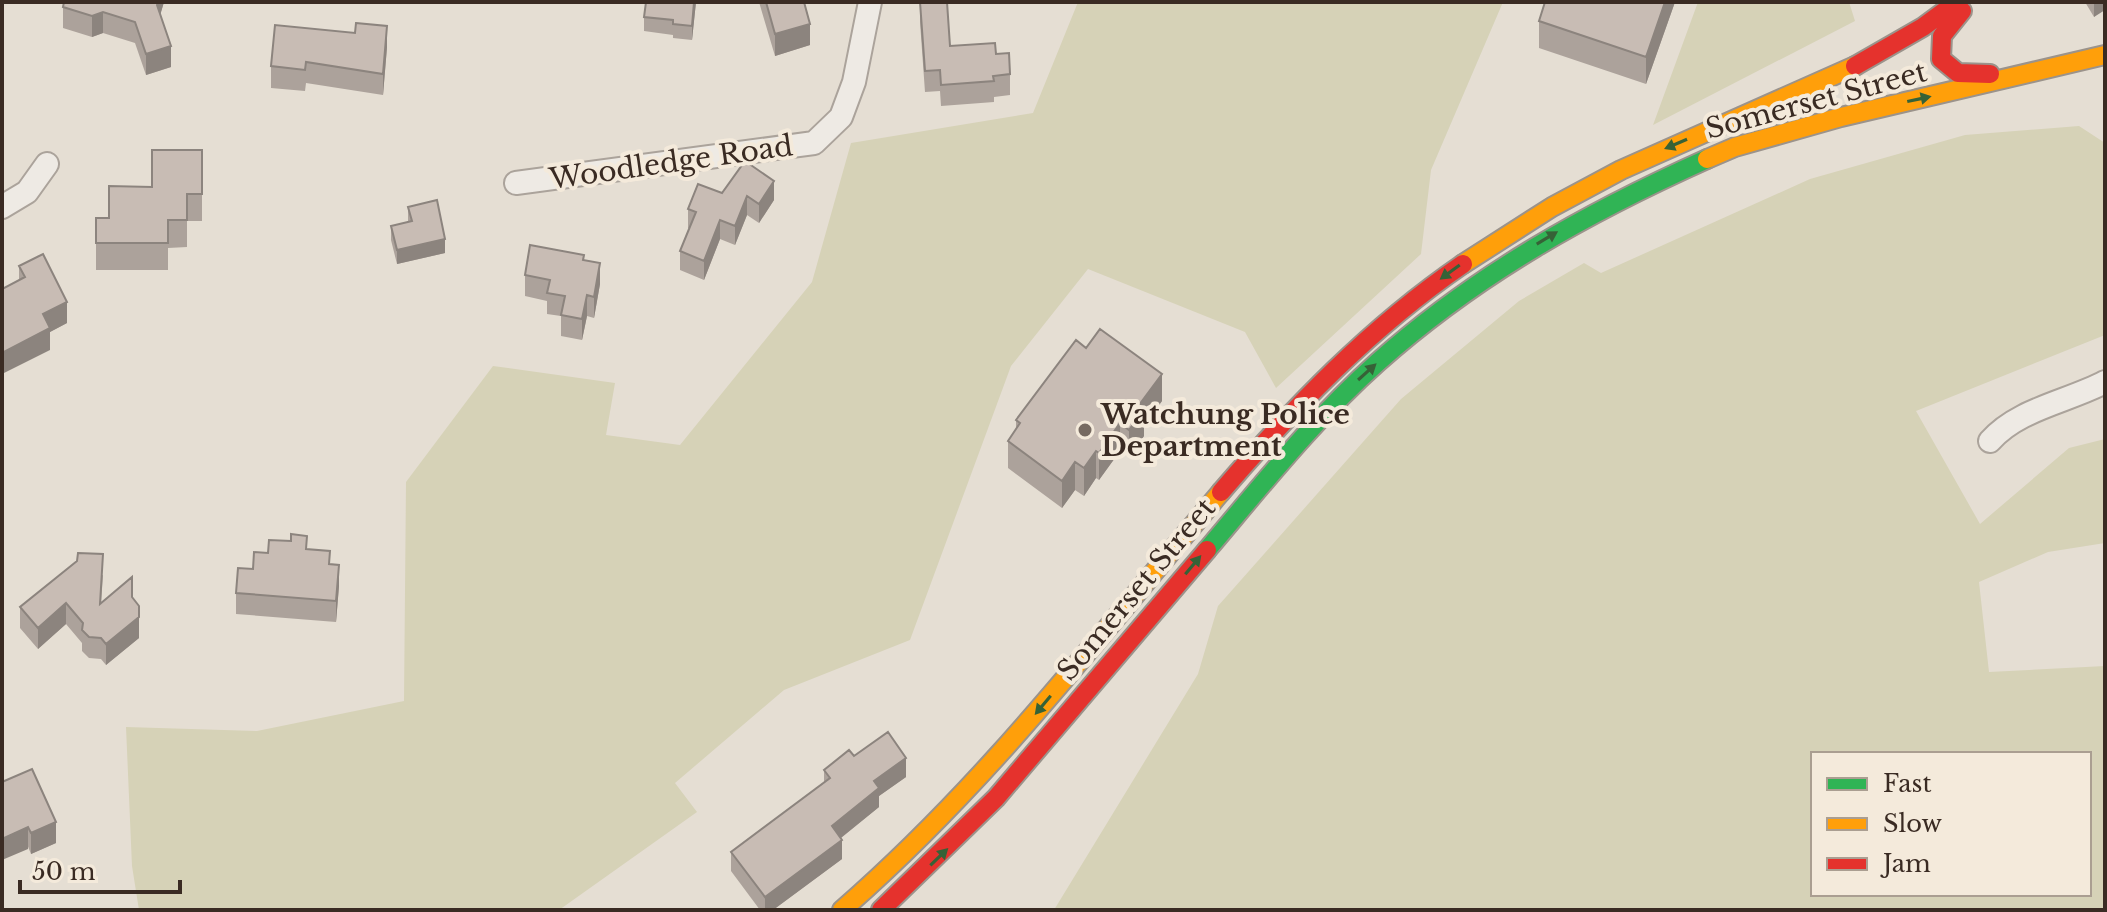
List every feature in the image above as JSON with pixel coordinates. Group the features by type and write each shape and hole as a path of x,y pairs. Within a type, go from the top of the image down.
{"main road":[{"name":"Somerset Street","path":"842,910 948,815 1265,441 1352,352 1391,319 1468,259 1556,203 1656,153 1828,81 1924,28 1957,2"},
{"path":"1973,2 1943,30 1939,50 1947,69 1963,77 1974,77 2053,67"},
{"name":"Somerset Street","path":"881,910 996,798 1310,428 1379,361 1481,280 1609,203 1735,147 1841,117 2105,55"}],"street":[{"name":"Woodledge Road","path":"516,183 814,143 841,117 854,82 870,2"},
{"path":"2,207 27,192 47,164"},
{"path":"1990,441 2003,426 2019,417 2072,399 2105,382"}],"shaded area":[{"path":"1078,2 1503,2 1431,170 1421,254 1276,388 1245,332 1088,269 1011,366 910,640 784,690 675,783 697,812 559,910 139,910 132,866 126,727 257,731 404,701 406,482 493,366 615,383 606,435 680,445 812,282 851,143 1033,113"},
{"path":"1698,2 1849,2 1855,21 1653,125"},
{"path":"2079,126 2105,143 2105,335 1916,411 1980,524 2069,448 2105,439 2105,543 2048,552 1979,582 1989,672 2105,666 2105,910 1054,910 1198,674 1218,606 1401,399 1519,301 1584,263 1601,273 1810,179 1965,135"}],"building":[{"path":"64,2 158,2 171,46 146,54 135,22 103,12 92,16 63,7"},
{"path":"646,2 694,2 692,26 644,17"},
{"path":"766,2 804,2 810,24 775,34"},
{"path":"920,2 947,2 950,46 995,43 996,54 1009,53 1010,74 993,76 994,81 941,85 940,70 925,71"},
{"path":"1545,2 1665,2 1646,57 1539,21"},
{"path":"356,23 387,26 383,74 306,62 305,70 271,66 275,25 355,33"},
{"path":"152,150 202,150 202,194 187,194 187,220 168,220 168,243 96,243 96,218 109,218 109,186 152,187"},
{"path":"745,161 774,181 759,204 747,196 735,226 720,220 704,261 680,251 696,212 688,209 698,184 722,193"},
{"path":"437,200 445,239 397,250 391,226 412,221 408,207"},
{"path":"530,245 584,255 583,260 600,263 594,297 587,295 582,319 561,315 565,296 547,293 550,280 525,275"},
{"path":"43,254 67,302 43,314 50,328 2,353 2,289 25,277 19,266"},
{"name":"Watchung Police Department","path":"1100,329 1162,374 1139,405 1144,409 1129,430 1120,423 1084,468 1075,462 1062,481 1008,441 1020,423 1016,420 1076,340 1086,348"},
{"path":"291,534 307,536 306,549 330,551 329,564 339,565 336,601 236,593 238,568 253,569 254,552 268,553 269,540 291,541"},
{"path":"78,553 103,554 100,604 132,577 132,597 139,606 139,617 106,644 101,638 89,637 82,630 83,623 66,603 38,628 20,607 77,561"},
{"path":"888,732 906,758 874,781 879,788 832,826 842,840 765,897 731,852 830,778 824,770 849,750 854,756"},
{"path":"32,769 56,822 31,833 28,827 2,839 2,782"}],"traffic: fast":[{"path":"1207,550 1332,406 1416,330 1494,273 1535,248 1619,201 1707,159"}],"traffic: slow":[{"path":"1707,159 1735,147 1841,117 2105,55"},
{"path":"1463,264 1552,207 1621,170 1855,66"},
{"path":"842,910 895,862 993,761 1221,492"}],"traffic: jam":[{"path":"1855,66 1923,27 1957,2"},
{"path":"1962,11 1942,36 1941,59 1958,73 1990,74"},
{"path":"1221,492 1277,429 1365,341 1463,264"},
{"path":"881,910 996,798 1207,550"}],"place":[{"name":"Watchung Police Department","path":"1085,430"}]}
